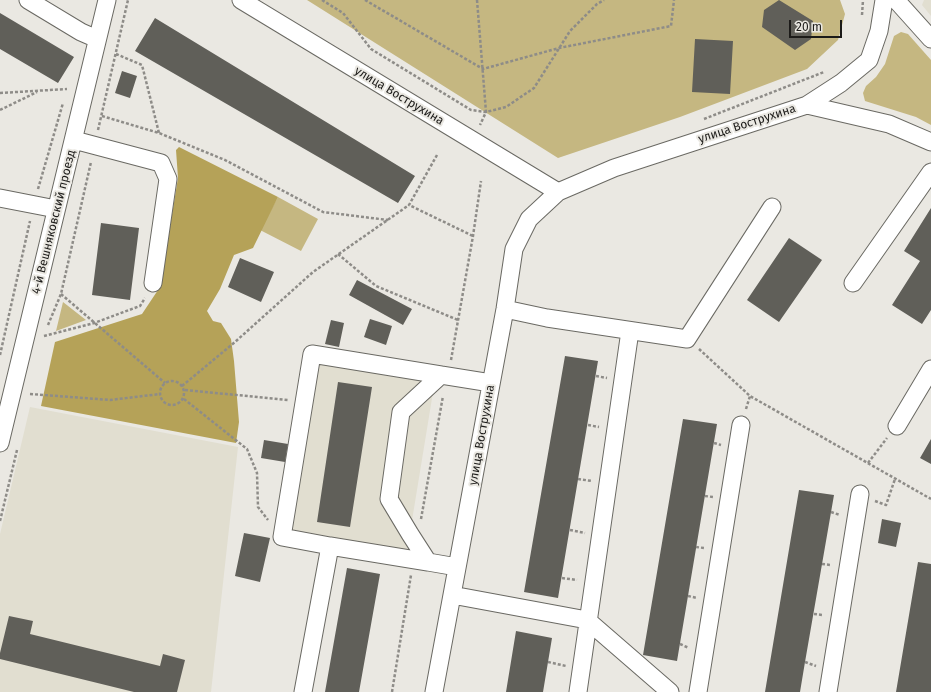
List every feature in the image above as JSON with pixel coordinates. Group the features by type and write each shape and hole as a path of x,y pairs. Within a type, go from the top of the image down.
{"street":[{"path":"28,0 81,32 97,38"},
{"name":"4-й Вешняковский проезд","path":"0,443 107,0"},
{"name":"улица Вострухина","path":"241,0 558,192"},
{"name":"улица Вострухина","path":"434,692 505,309 514,249 529,220 558,192 614,168 807,104 841,83 869,60 879,31 884,0"},
{"path":"896,0 931,39"},
{"path":"807,104 890,124 931,142"},
{"path":"74,140 161,163 168,179 153,283"},
{"path":"853,283 931,172"},
{"path":"0,198 56,209"},
{"path":"505,309 547,318 687,338 772,207"},
{"path":"578,692 587,620 630,331"},
{"path":"457,567 419,555 330,546 282,537 312,354 491,383"},
{"path":"897,426 931,369"},
{"path":"419,555 410,534 389,499 401,412 444,375"},
{"path":"698,692 741,425"},
{"path":"828,692 860,494"},
{"path":"303,692 330,546"},
{"path":"452,595 587,620 670,692"}],"path":[{"path":"128,0 61,294 43,336 94,323 140,306 153,283"},
{"path":"322,0 343,13 371,49 471,110 486,112 506,107 534,88 570,31 597,4 604,0"},
{"path":"365,0 483,69 559,48 671,26 674,0"},
{"path":"477,0 486,112 479,126"},
{"path":"862,19 864,0"},
{"path":"116,54 142,65 159,133"},
{"path":"697,122 828,71"},
{"path":"0,355 33,205 68,82"},
{"path":"0,93 67,89"},
{"path":"0,110 39,90"},
{"path":"102,116 159,133 226,160 323,212 388,220"},
{"path":"182,386 235,342 312,272 408,205 437,155"},
{"path":"392,692 419,555 444,375 458,320 481,181"},
{"path":"408,205 473,236"},
{"path":"338,254 376,286 458,320"},
{"path":"61,294 164,383"},
{"path":"687,338 750,396 931,499"},
{"path":"172,380 180,383 185,390 184,399 178,404 169,405 162,401 160,394 164,383 172,380"},
{"path":"28,401 32,386"},
{"path":"185,390 304,401"},
{"path":"30,394 110,400 160,394"},
{"path":"184,399 247,449 257,472 258,507 282,537"},
{"path":"868,463 897,426"},
{"path":"0,521 18,446"},
{"path":"860,494 886,505 895,479"}],"shaded area":[{"path":"307,0 840,0 845,14 838,40 807,69 680,117 558,158"},
{"path":"924,0 931,0 931,16 922,5"},
{"path":"901,32 908,34 931,60 931,125 916,117 865,101 863,93 866,86 876,77 885,64 894,36"},
{"path":"179,147 278,197 253,248 234,255 220,289 207,311 213,321 221,323 231,339 239,422 236,443 41,406 55,342 142,314 160,287 178,178 176,150"},
{"path":"278,197 318,219 301,251 260,230"},
{"path":"63,302 86,320 56,331"},
{"path":"316,361 435,380 407,551 288,531"},
{"path":"30,407 238,447 211,692 0,692 0,534"}],"building":[{"path":"779,0 813,21 811,39 795,50 762,27 764,10"},
{"path":"0,13 74,57 58,83 0,49"},
{"path":"155,18 415,176 398,203 135,51"},
{"path":"695,39 733,41 730,94 692,92"},
{"path":"122,71 137,76 130,98 115,93"},
{"path":"931,208 931,310 922,324 892,305 920,261 904,251"},
{"path":"101,223 139,228 130,300 92,295"},
{"path":"789,238 822,260 779,322 747,300"},
{"path":"240,258 274,272 261,302 228,287"},
{"path":"357,280 412,309 403,325 349,295"},
{"path":"370,319 392,326 386,345 364,337"},
{"path":"331,320 344,323 339,347 325,344"},
{"path":"565,356 598,361 558,598 524,592"},
{"path":"338,382 372,387 350,527 317,522"},
{"path":"683,419 717,424 677,661 643,655"},
{"path":"931,439 931,464 920,458"},
{"path":"264,440 288,444 285,462 261,458"},
{"path":"799,490 834,495 800,692 765,692"},
{"path":"882,519 901,523 896,547 878,543"},
{"path":"244,533 270,538 260,582 235,576"},
{"path":"918,562 931,564 931,692 896,692"},
{"path":"347,568 380,574 359,692 325,692"},
{"path":"9,616 33,621 30,634 160,666 163,654 185,660 177,692 134,692 0,659 0,653"},
{"path":"516,631 552,638 543,692 506,692"}]}
